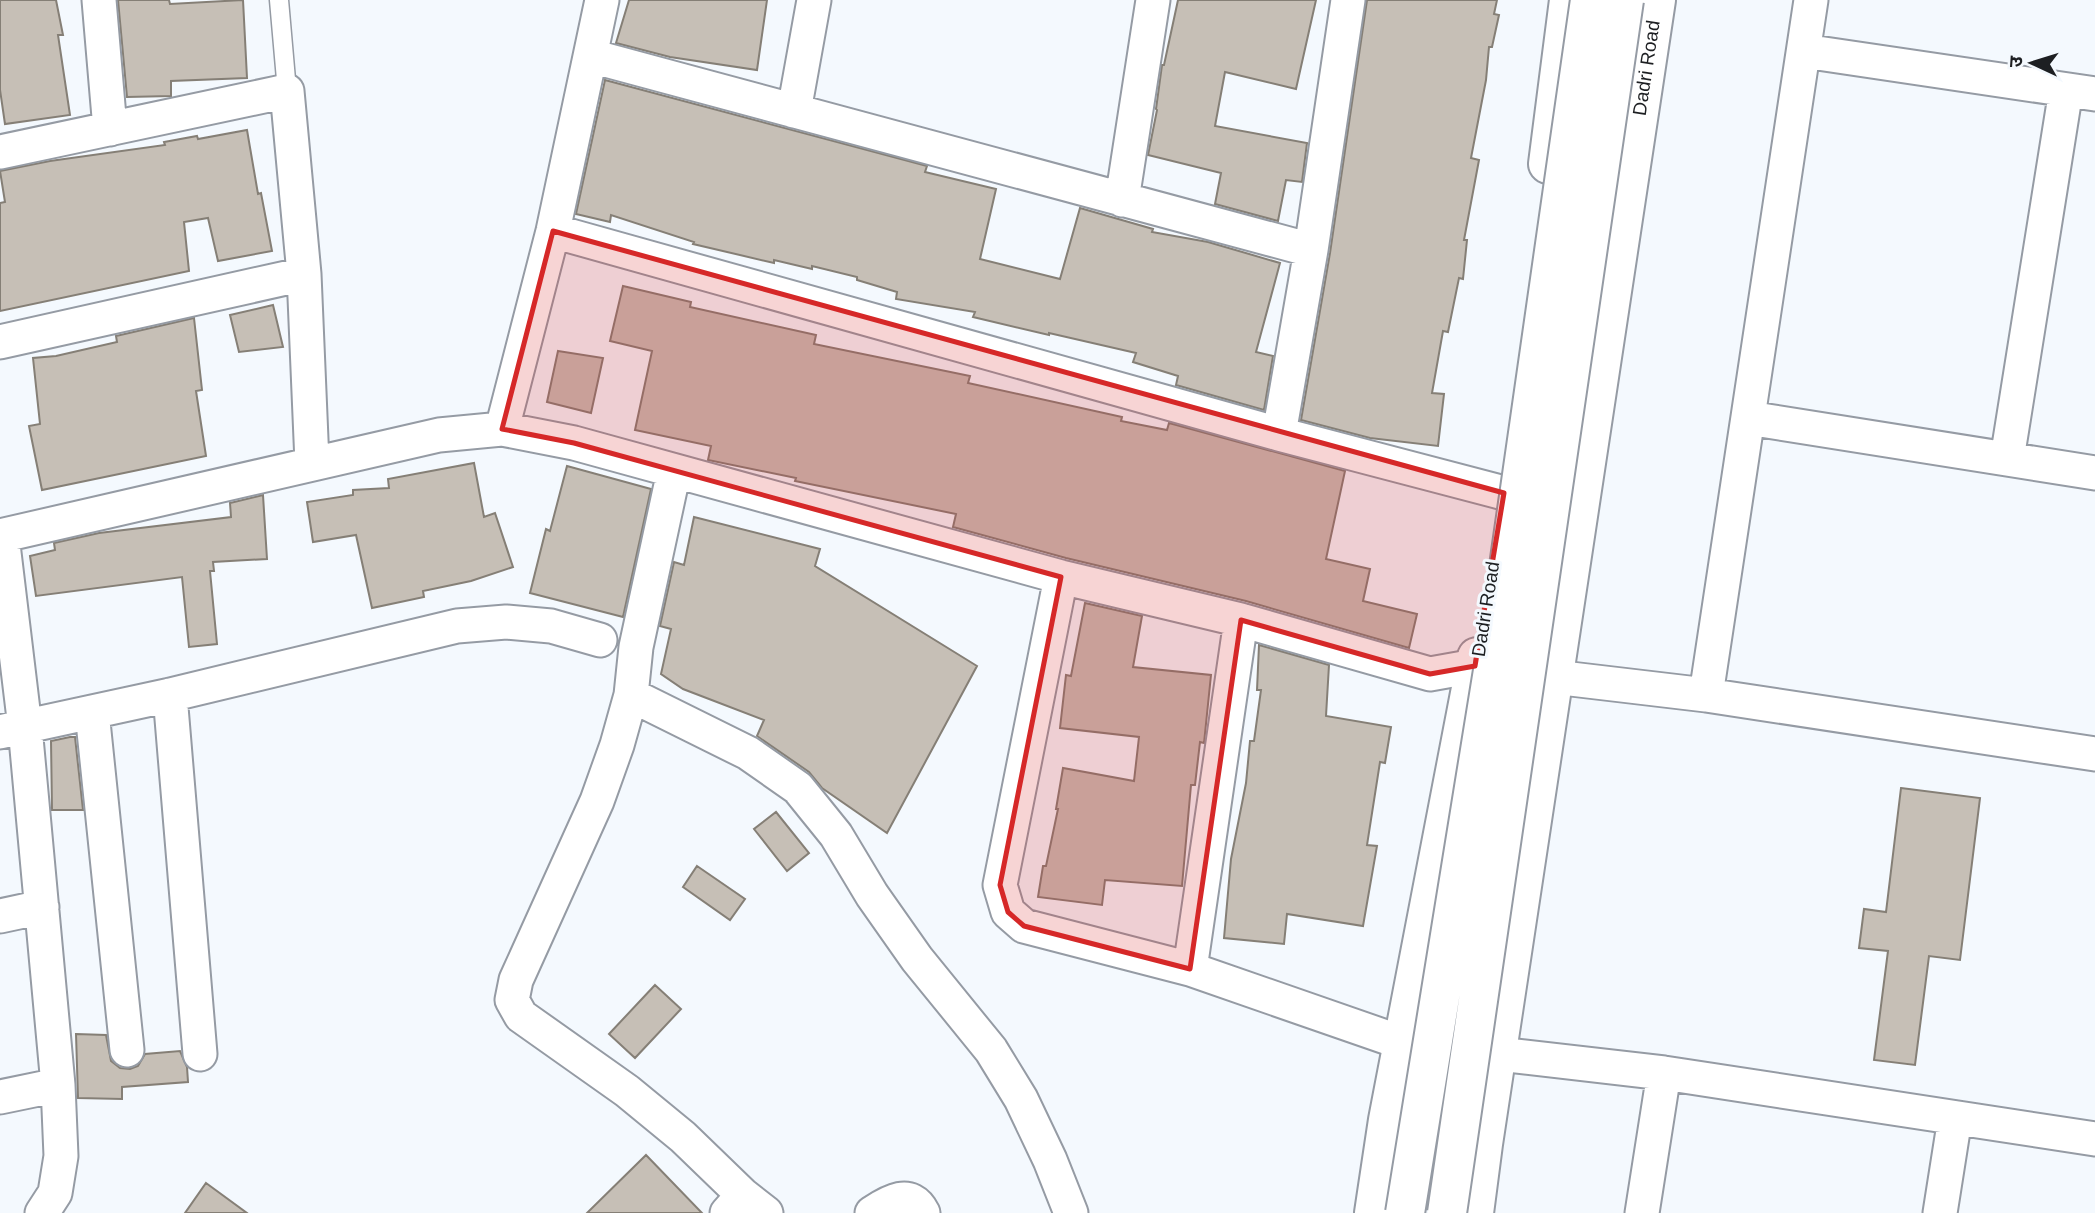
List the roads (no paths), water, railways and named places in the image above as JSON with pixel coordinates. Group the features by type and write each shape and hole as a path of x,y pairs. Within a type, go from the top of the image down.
{"street":[{"path":"99,0 110,129"},
{"path":"502,429 553,231 602,0"},
{"path":"794,111 814,0"},
{"path":"1122,200 1153,0"},
{"path":"1279,434 1311,250 1348,0"},
{"name":"Dadri Road","path":"1374,1213 1504,494 1569,0"},
{"path":"1405,1213 1502,615 1590,0"},
{"path":"1447,1213 1624,0"},
{"name":"Dadri Road","path":"1474,1213 1656,0"},
{"path":"1706,695 1811,0"},
{"path":"1804,51 2080,92 2007,459"},
{"path":"591,56 1311,250"},
{"path":"0,152 287,92 303,274 312,463"},
{"path":"553,231 1279,434 1504,494"},
{"path":"0,342 303,274"},
{"path":"1748,418 2095,473"},
{"path":"42,1213 55,1193 61,1156 58,1085 42,907 13,729 1,536 439,435 502,429 574,443 1061,577 1241,620 1430,674 1475,666"},
{"path":"674,471 636,647 631,695 617,745 597,801 516,980 512,1000 522,1016 636,1099 683,1137 745,1207"},
{"path":"1061,577 1000,885 1008,912 1024,926 1190,969 1403,1043 1664,1073 2095,1139"},
{"path":"1190,969 1241,620"},
{"path":"13,729 170,695 457,626 506,622 551,626 600,640"},
{"path":"1554,677 1706,695 2095,754"},
{"path":"170,695 200,1054"},
{"path":"631,695 748,753 798,788 836,835 872,895 917,959 991,1050 1021,1099 1071,1213"},
{"path":"92,712 127,1050"},
{"path":"0,916 42,907"},
{"path":"1642,1213 1664,1073"},
{"path":"0,1097 58,1085"},
{"path":"1940,1213 1955,1118"},
{"path":"872,1213 901,1198 913,1200 923,1213"}],"lane":[{"path":"279,0 287,92"}]}
